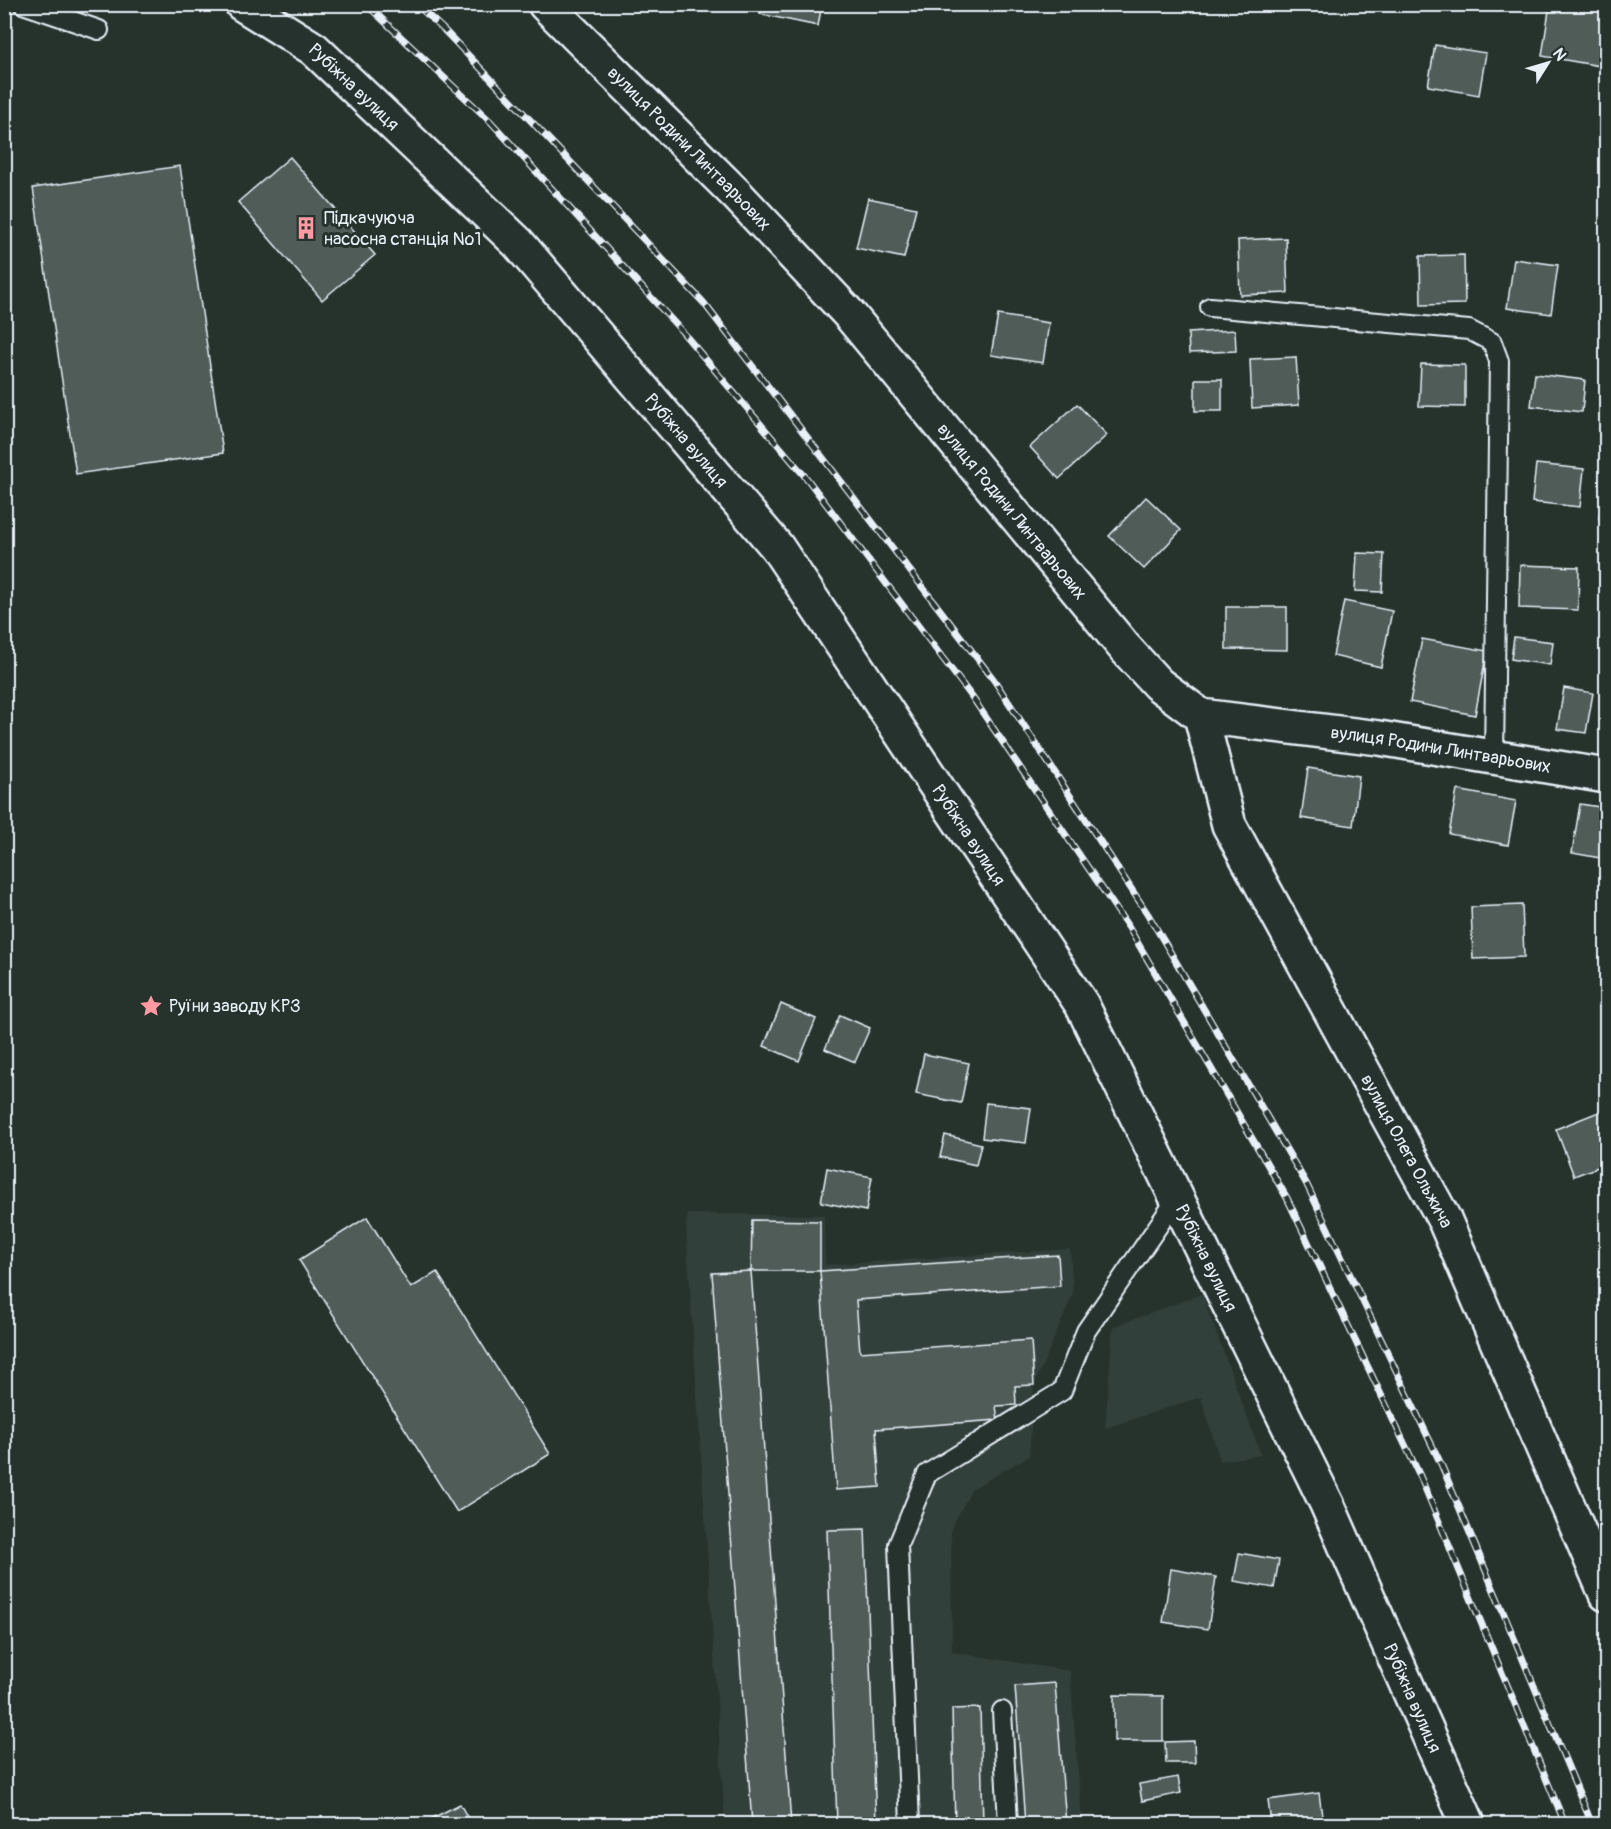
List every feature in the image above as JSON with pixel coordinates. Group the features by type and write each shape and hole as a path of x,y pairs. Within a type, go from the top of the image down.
{"street":[{"name":"Рубіжна вулиця","path":"242,4 314,49 518,243 777,547 1082,1005 1327,1504 1468,1824"},
{"name":"вулиця Родини Линтварьових","path":"545,4 737,195 849,314 1125,648 1158,684 1201,716 1379,738 1606,777"},
{"name":"вулиця Олега Ольжича","path":"1201,716 1229,825 1444,1221 1606,1594"}],"lane":[{"path":"24,4 99,30"},
{"path":"1210,308 1469,330 1492,342 1499,361 1494,758"},
{"path":"910,1824 898,1545 927,1474 1062,1391 1086,1331 1178,1197"},
{"path":"1002,1711 1008,1824"}],"shaded area":[{"path":"688,1214 824,1215 825,1265 1070,1249 1073,1294 1034,1385 1029,1456 972,1489 951,1528 952,1652 1070,1671 1082,1824 725,1824 686,1226"},
{"path":"1202,1294 1261,1455 1220,1461 1201,1397 1105,1428 1113,1327"}],"building":[{"path":"762,4 822,4 818,26 760,14"},
{"path":"1550,4 1572,4 1606,10 1606,67 1542,56"},
{"path":"1435,45 1486,53 1479,95 1428,86"},
{"name":"Підкачуюча насосна станція №1","path":"290,157 375,255 322,300 238,202"},
{"path":"180,166 223,453 76,474 33,188"},
{"path":"868,198 916,208 904,258 856,248"},
{"path":"1286,238 1288,293 1240,295 1238,240"},
{"path":"1464,255 1465,304 1421,305 1420,256"},
{"path":"1514,259 1558,265 1551,314 1507,308"},
{"path":"998,315 1049,323 1043,363 991,355"},
{"path":"1235,330 1236,351 1189,353 1188,333"},
{"path":"1296,357 1299,405 1252,408 1250,359"},
{"path":"1421,364 1465,365 1465,407 1419,406"},
{"path":"1535,374 1585,380 1582,412 1531,406"},
{"path":"1195,379 1222,379 1222,411 1195,411"},
{"path":"1077,404 1107,435 1059,479 1030,447"},
{"path":"1536,464 1584,469 1580,507 1532,502"},
{"path":"1604,475 1606,476 1606,520 1599,519"},
{"path":"1146,497 1181,530 1144,569 1109,536"},
{"path":"1357,553 1384,554 1382,592 1355,591"},
{"path":"1520,565 1579,567 1578,610 1519,608"},
{"path":"1344,601 1392,611 1381,667 1333,656"},
{"path":"1226,607 1287,607 1287,650 1226,649"},
{"path":"1514,637 1553,642 1550,665 1511,659"},
{"path":"1422,639 1487,651 1475,715 1410,702"},
{"path":"1564,688 1593,693 1586,733 1557,729"},
{"path":"1308,768 1359,776 1353,826 1301,818"},
{"path":"1457,790 1516,801 1508,845 1449,834"},
{"path":"1580,804 1606,808 1606,859 1572,853"},
{"path":"1522,905 1524,957 1473,959 1471,907"},
{"path":"781,1004 816,1019 799,1061 764,1046"},
{"path":"840,1015 870,1028 855,1062 825,1049"},
{"path":"924,1054 969,1063 961,1103 916,1094"},
{"path":"986,1103 1031,1108 1026,1143 982,1138"},
{"path":"1606,1109 1606,1164 1574,1176 1556,1129"},
{"path":"945,1135 981,1144 976,1165 940,1157"},
{"path":"827,1168 872,1177 866,1211 821,1202"},
{"path":"367,1217 411,1288 437,1272 550,1454 457,1512 299,1260"},
{"path":"752,1220 820,1221 820,1271 751,1271"},
{"path":"1058,1255 1060,1286 856,1300 860,1352 1031,1340 1034,1385 1015,1386 1016,1405 996,1406 998,1420 876,1429 880,1487 836,1490 820,1271"},
{"path":"751,1271 791,1824 752,1824 712,1273"},
{"path":"865,1529 876,1824 837,1824 827,1530"},
{"path":"1239,1553 1279,1560 1274,1588 1234,1581"},
{"path":"1171,1569 1216,1577 1208,1629 1163,1622"},
{"path":"1055,1683 1066,1824 1025,1824 1015,1686"},
{"path":"1114,1695 1163,1696 1163,1741 1114,1741"},
{"path":"980,1708 983,1824 955,1824 952,1709"},
{"path":"1194,1741 1195,1763 1166,1763 1165,1742"},
{"path":"1178,1777 1181,1793 1142,1801 1139,1784"},
{"path":"1319,1793 1323,1824 1271,1824 1268,1800"},
{"path":"460,1804 471,1824 421,1824"}],"railway":[{"path":"366,4 491,122 679,328 808,480 972,697 1129,928 1287,1198 1420,1476 1565,1824"},
{"path":"416,4 443,29 703,302 994,680 1149,916 1306,1183 1441,1464 1592,1824"}],"place":[{"name":"Підкачуюча насосна станція №1","path":"306,228"},
{"name":"Руїни заводу КРЗ","path":"151,1006"}]}
